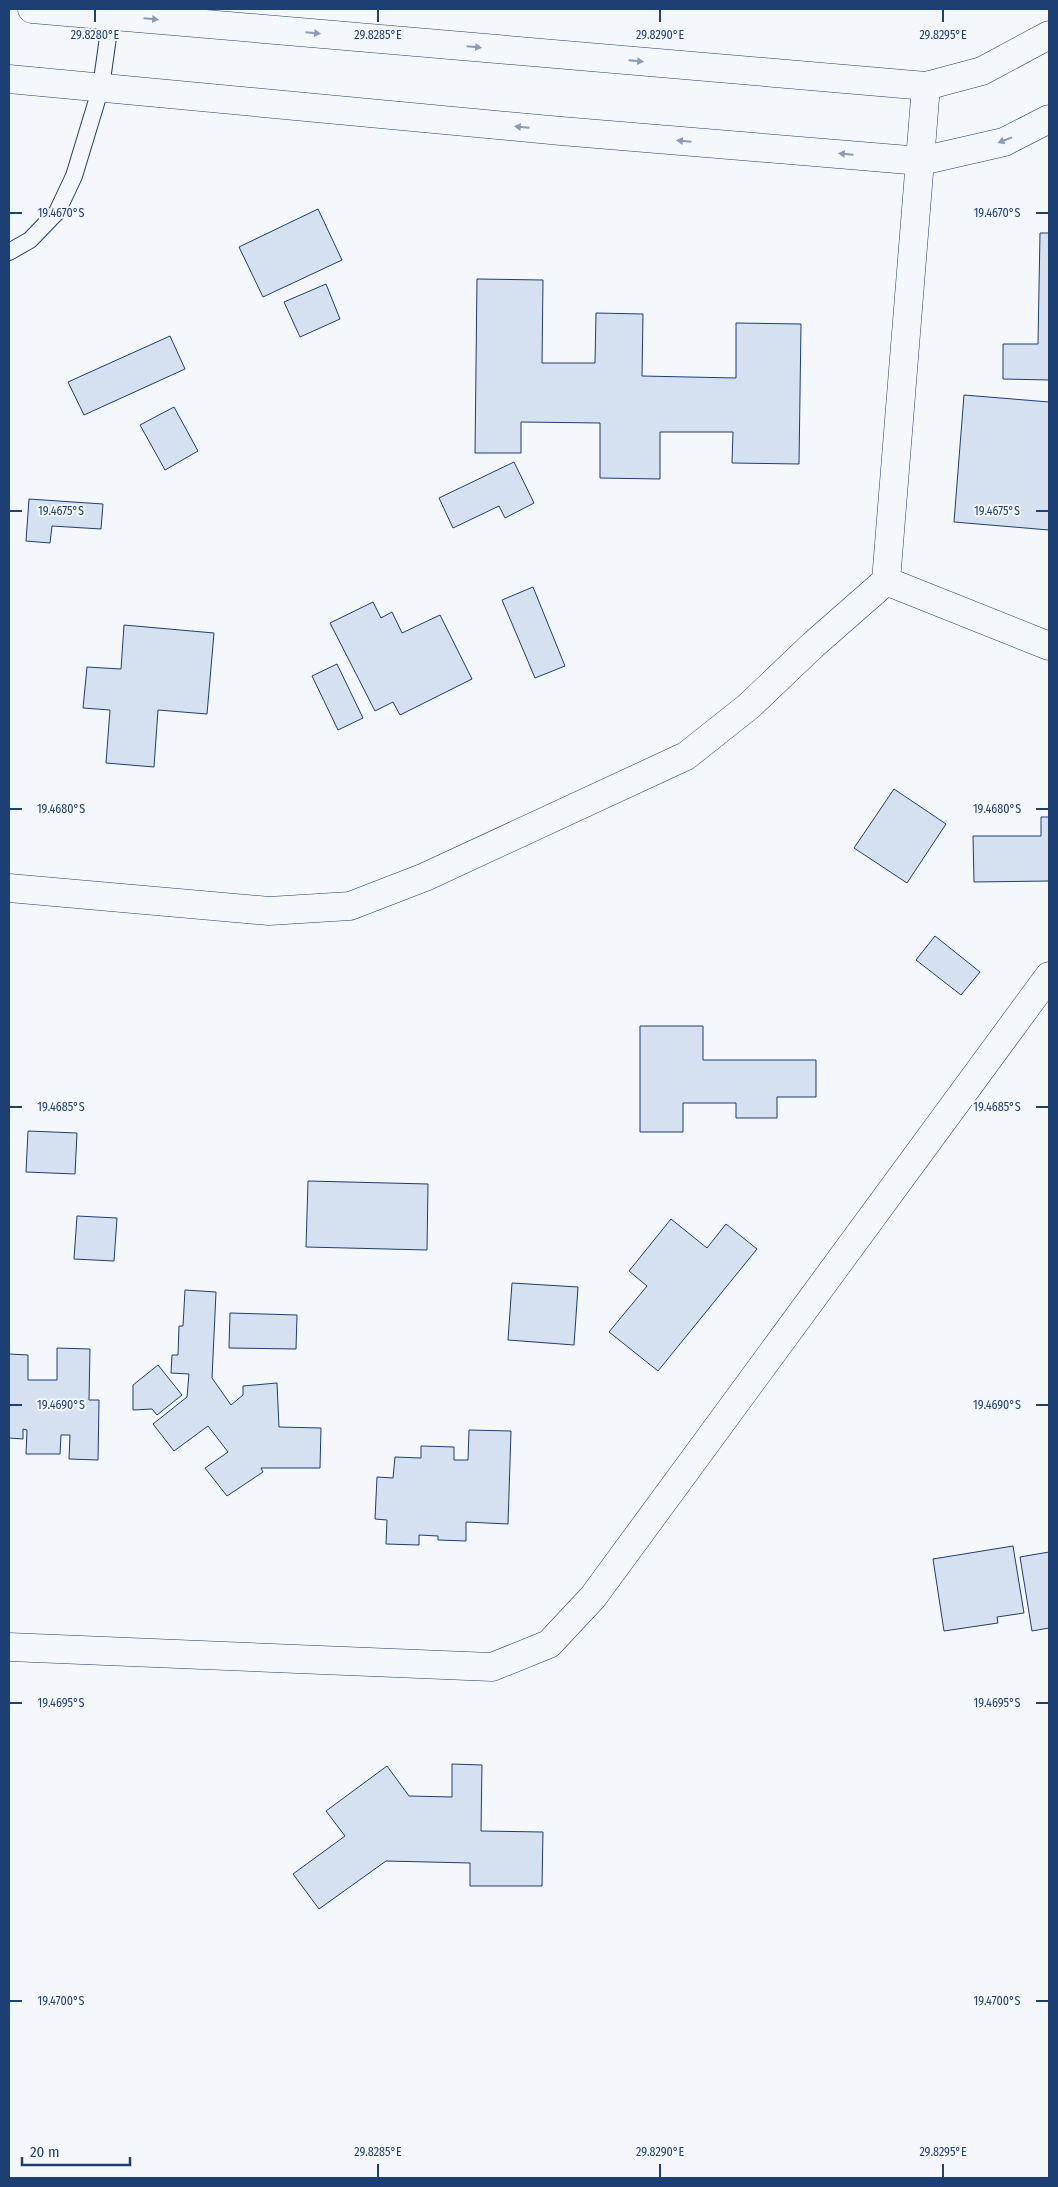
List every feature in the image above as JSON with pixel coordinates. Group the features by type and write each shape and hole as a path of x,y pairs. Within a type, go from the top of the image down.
{"street":[{"path":"32,9 926,86 982,71 1049,35"},
{"path":"9,79 561,131 921,161 1004,142 1049,119"},
{"path":"9,888 268,911 350,906 425,878 686,756 750,706 813,645 886,581 926,86"},
{"path":"886,581 1049,646"},
{"path":"9,1647 492,1667 549,1644 593,1597 1049,976"}],"lane":[{"path":"9,252 30,240 57,212 74,176 101,87 111,16"}],"building":[{"path":"318,209 342,260 263,297 239,247"},
{"path":"1040,233 1049,233 1049,380 1003,379 1003,344 1038,344"},
{"path":"477,279 543,280 542,363 595,363 596,313 643,314 642,376 736,378 736,323 801,324 799,464 732,463 733,432 660,432 660,479 600,478 600,423 521,422 521,453 475,453"},
{"path":"326,284 340,319 300,337 284,302"},
{"path":"170,336 185,369 84,415 68,382"},
{"path":"964,395 1049,402 1049,530 954,522"},
{"path":"174,407 198,451 165,470 140,425"},
{"path":"514,462 534,503 505,518 499,506 453,528 439,498"},
{"path":"29,499 103,504 101,529 52,526 50,543 26,541"},
{"path":"533,587 565,666 535,678 502,600"},
{"path":"373,602 381,618 392,612 402,633 440,615 472,679 400,715 393,702 375,711 330,623"},
{"path":"124,625 214,633 207,714 158,710 154,767 106,763 110,710 83,708 87,667 121,669"},
{"path":"337,664 363,718 338,730 312,676"},
{"path":"894,789 946,824 907,883 854,848"},
{"path":"1041,817 1049,817 1049,881 974,882 973,836 1041,836"},
{"path":"935,936 980,972 961,995 916,960"},
{"path":"640,1026 703,1026 703,1060 816,1060 816,1097 777,1097 777,1118 736,1118 736,1103 683,1103 683,1132 640,1132"},
{"path":"28,1131 77,1133 75,1174 26,1172"},
{"path":"308,1181 428,1184 427,1250 306,1247"},
{"path":"77,1216 117,1218 114,1261 74,1259"},
{"path":"671,1219 707,1248 726,1224 757,1249 658,1371 609,1332 647,1286 629,1271"},
{"path":"512,1283 578,1287 574,1345 508,1340"},
{"path":"185,1290 216,1292 212,1378 231,1405 243,1395 243,1386 277,1383 279,1427 321,1428 320,1468 261,1468 263,1472 227,1496 205,1468 228,1452 208,1426 174,1451 153,1424 187,1397 189,1374 171,1373 172,1355 178,1355 179,1326 183,1326"},
{"path":"230,1313 297,1315 296,1349 229,1348"},
{"path":"57,1348 90,1349 89,1400 99,1400 98,1460 69,1459 70,1435 61,1435 60,1454 26,1454 27,1430 23,1429 23,1439 9,1438 9,1354 28,1355 28,1380 57,1380"},
{"path":"158,1365 182,1395 157,1415 152,1409 133,1410 133,1385"},
{"path":"469,1430 511,1431 508,1524 466,1522 466,1541 438,1540 438,1536 419,1535 419,1545 386,1544 387,1520 375,1519 377,1477 393,1478 395,1457 421,1458 421,1446 454,1447 454,1460 468,1460"},
{"path":"1013,1546 1024,1613 997,1617 998,1623 944,1631 933,1559"},
{"path":"1049,1552 1049,1628 1032,1631 1020,1557"},
{"path":"452,1764 482,1765 481,1831 543,1832 542,1886 470,1886 470,1863 386,1861 319,1909 293,1874 345,1836 326,1811 387,1766 409,1796 452,1797"}]}
